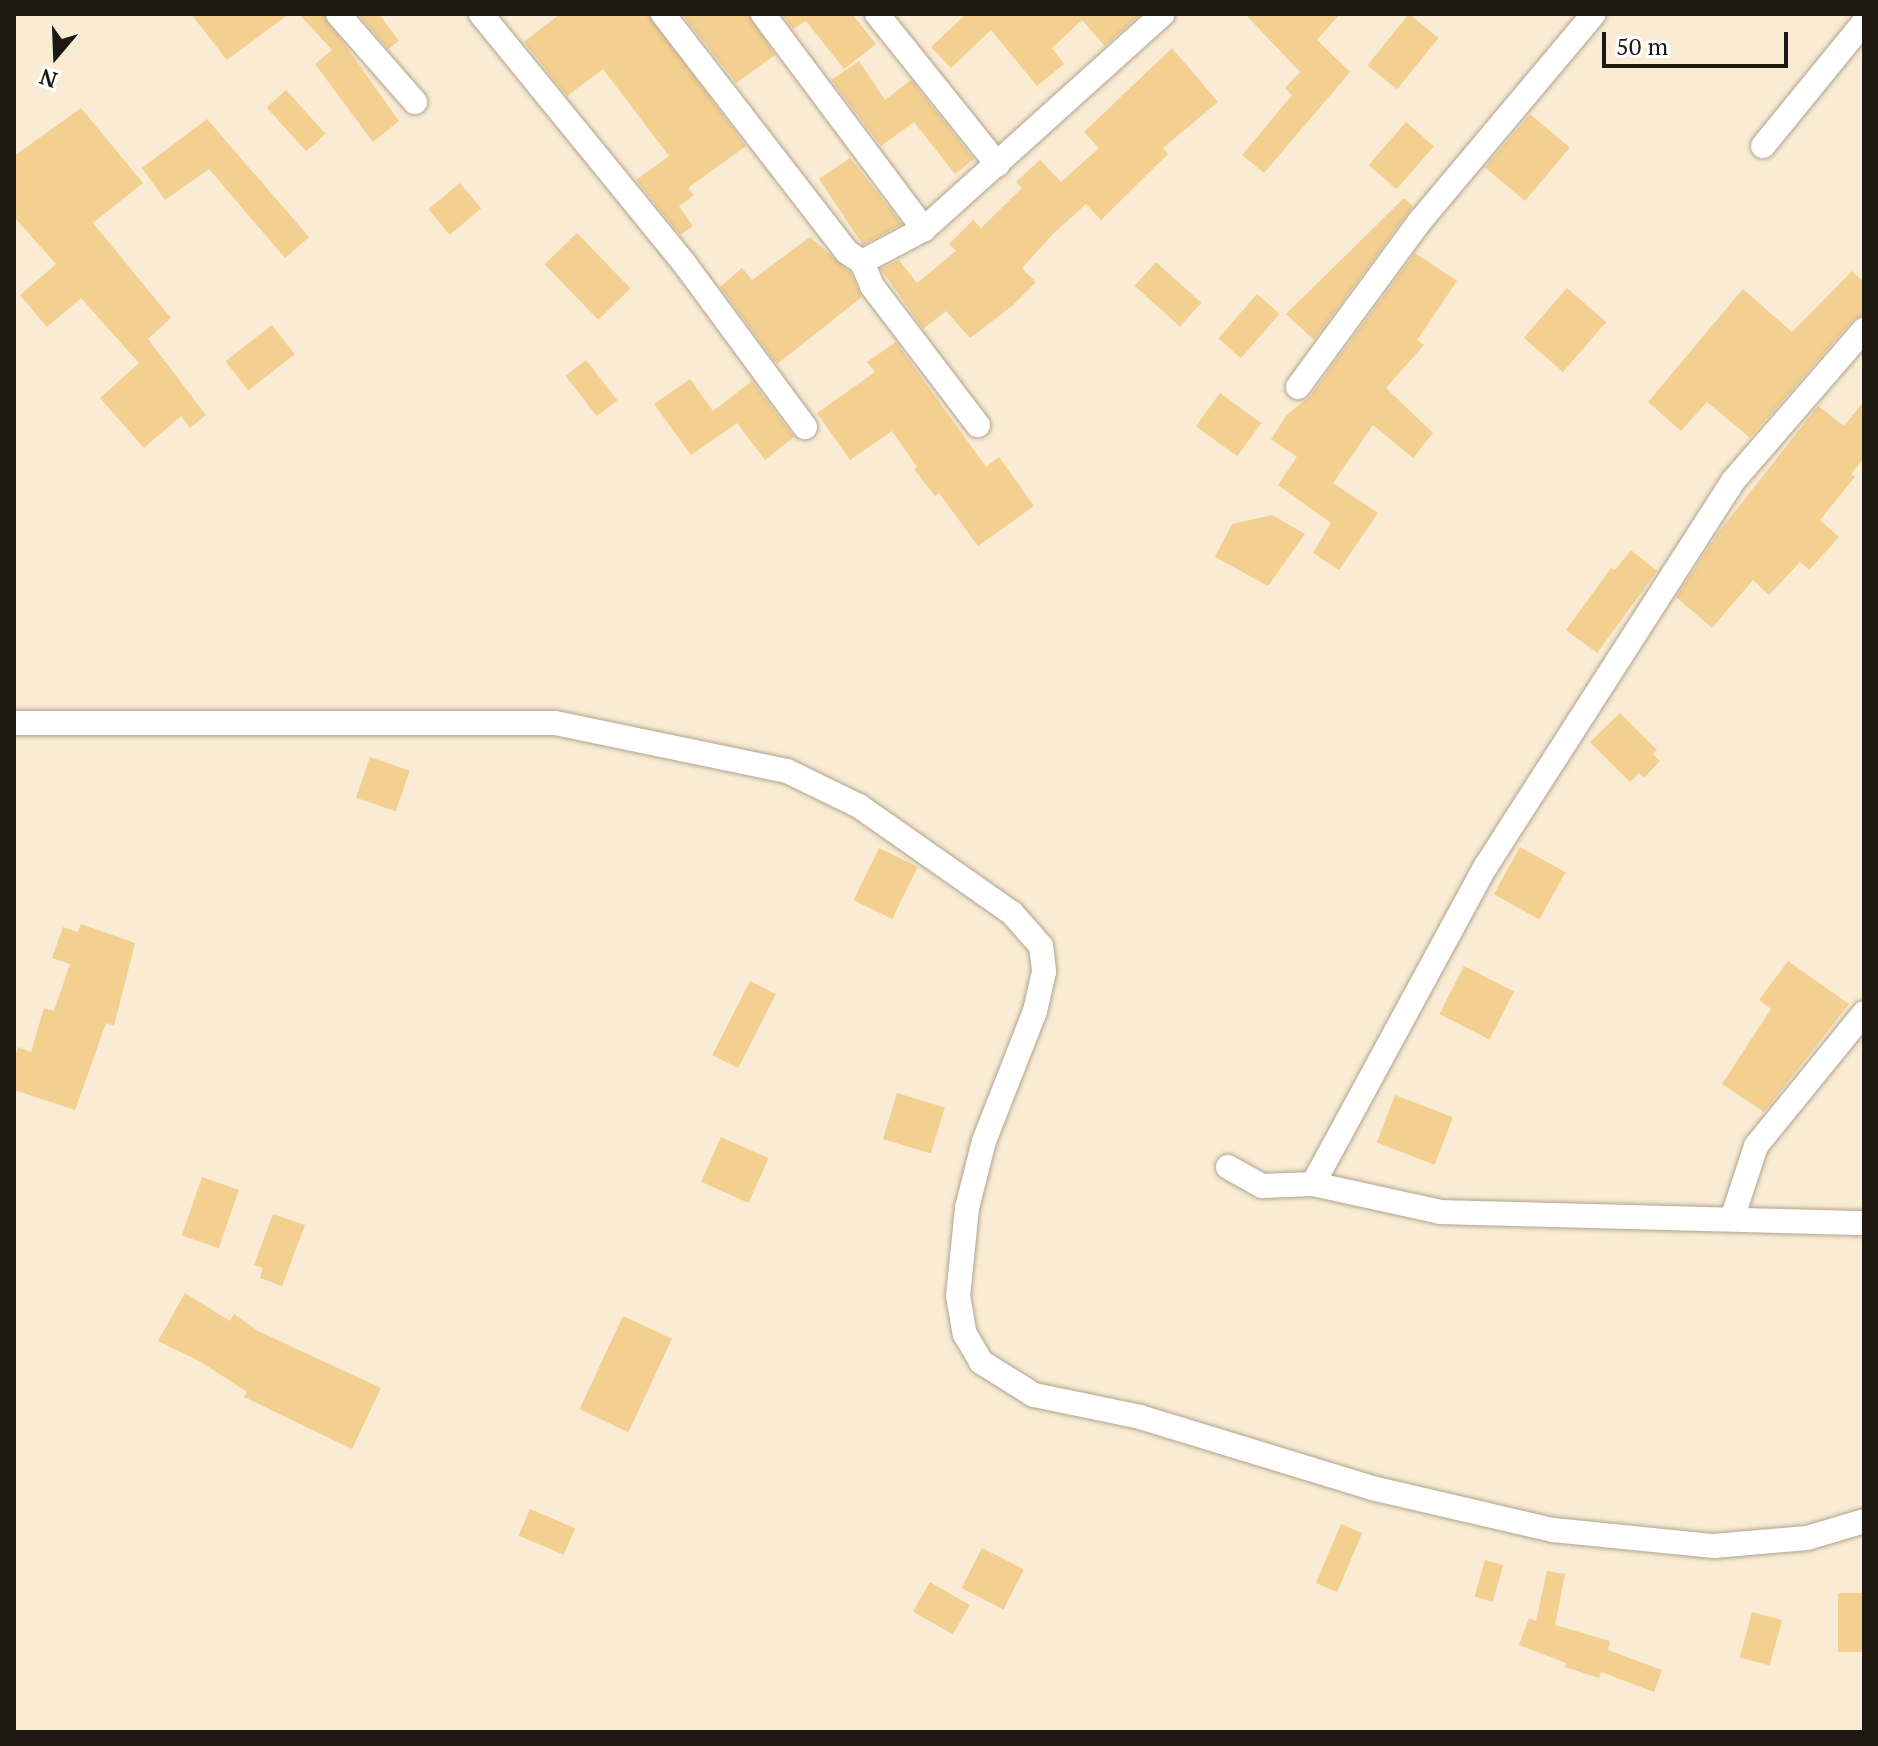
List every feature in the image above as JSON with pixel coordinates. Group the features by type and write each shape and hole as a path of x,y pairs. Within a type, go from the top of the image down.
{"street":[{"path":"338,14 415,102"},
{"path":"481,14 684,263 805,427"},
{"path":"663,14 847,252 862,262 872,286 978,425"},
{"path":"763,14 924,229"},
{"path":"877,14 998,165"},
{"path":"862,262 924,229 1163,14"},
{"path":"1298,387 1420,221 1594,14"},
{"path":"1763,146 1864,22"},
{"path":"1313,1184 1486,866 1724,495 1864,330"},
{"path":"14,723 555,723 787,771 859,806 1012,913 1041,946 1044,972 1035,1011 984,1141 967,1208 958,1296 965,1334 981,1362 1034,1395 1140,1417 1372,1488 1553,1530 1714,1546 1807,1538 1864,1521"},
{"path":"1732,1219 1739,1185 1756,1146 1864,1013"},
{"path":"1228,1167 1262,1186 1313,1184 1441,1212 1864,1223"}],"building":[{"path":"191,14 289,14 227,60"},
{"path":"299,14 323,14 399,121 373,142 315,64 332,50"},
{"path":"358,14 379,14 399,41 388,49"},
{"path":"560,14 648,14 746,146 688,188 694,195 679,206 693,226 680,235 636,180 669,156 603,69 567,96 524,42"},
{"path":"682,14 748,14 775,55 736,83"},
{"path":"782,14 852,14 876,44 844,69 806,21 793,29"},
{"path":"966,14 1141,14 1105,46 1082,20 1052,48 1064,64 1037,86 991,30 951,68 931,47"},
{"path":"1245,14 1340,14 1317,40 1350,72 1264,173 1242,155 1292,95 1285,88 1300,72"},
{"path":"1409,14 1439,38 1397,89 1367,65"},
{"path":"1172,48 1218,102 1163,148 1168,154 1101,220 1086,204 1053,234 1022,268 1036,282 1012,306 970,338 946,311 923,329 881,269 899,260 917,283 956,251 949,244 973,220 981,228 1022,188 1016,182 1040,160 1061,182 1099,148 1084,132"},
{"path":"859,61 885,100 911,80 974,159 955,174 914,122 881,146 831,80"},
{"path":"286,90 325,134 306,151 267,107"},
{"path":"81,108 143,183 93,223 171,318 148,339 206,415 190,428 181,416 144,448 100,398 139,363 81,298 47,327 20,295 56,264 14,217 14,156"},
{"path":"1530,114 1570,147 1525,201 1485,168"},
{"path":"207,119 309,237 285,258 209,169 165,200 142,168"},
{"path":"1406,122 1434,146 1397,189 1369,165"},
{"path":"850,158 902,224 863,245 819,179"},
{"path":"460,183 481,208 450,235 429,209"},
{"path":"1404,198 1413,206 1314,340 1286,314"},
{"path":"577,233 630,288 598,320 545,264"},
{"path":"810,237 850,272 862,297 777,364 720,287 742,268 752,280"},
{"path":"1415,253 1457,281 1417,340 1424,345 1386,388 1433,433 1413,458 1373,425 1333,483 1378,513 1339,570 1313,553 1331,523 1278,485 1297,457 1271,439 1287,415 1310,396"},
{"path":"1156,262 1201,303 1180,327 1135,286"},
{"path":"1852,271 1864,282 1864,315 1853,320 1750,438 1707,402 1681,431 1648,402 1743,289 1792,332"},
{"path":"1567,288 1606,322 1563,372 1524,338"},
{"path":"1257,294 1280,314 1241,358 1218,339"},
{"path":"272,325 295,354 248,390 226,361"},
{"path":"896,342 986,467 999,457 1034,506 978,546 939,493 935,496 914,469 917,467 892,431 850,460 817,413 875,372 867,362"},
{"path":"586,360 617,400 597,416 566,376"},
{"path":"690,379 713,411 752,381 794,437 765,460 737,423 691,455 654,404"},
{"path":"1220,393 1261,423 1237,456 1196,426"},
{"path":"1864,401 1864,458 1851,474 1855,477 1820,520 1839,537 1809,570 1800,562 1769,595 1753,580 1712,628 1676,597 1718,533 1818,406 1844,426"},
{"path":"1272,515 1305,534 1268,586 1215,557 1232,524"},
{"path":"1631,550 1657,571 1597,653 1566,630 1611,568 1615,570"},
{"path":"1620,713 1657,750 1653,754 1660,761 1644,778 1639,773 1630,782 1590,742"},
{"path":"370,757 410,771 396,811 356,798"},
{"path":"1520,847 1565,872 1539,919 1494,894"},
{"path":"879,848 918,867 892,919 854,900"},
{"path":"81,924 135,943 114,1026 106,1023 75,1110 14,1090 14,1061 18,1047 31,1052 44,1008 54,1011 70,964 52,958 63,927 78,932"},
{"path":"1788,961 1849,1004 1764,1112 1722,1084 1771,1009 1759,1000"},
{"path":"1464,966 1514,991 1489,1040 1439,1014"},
{"path":"750,981 776,994 738,1068 712,1055"},
{"path":"897,1093 945,1108 931,1154 883,1139"},
{"path":"1395,1095 1453,1117 1435,1165 1377,1143"},
{"path":"721,1137 769,1158 749,1203 701,1182"},
{"path":"202,1177 239,1190 219,1248 182,1236"},
{"path":"273,1214 305,1225 282,1286 260,1278 263,1268 254,1265"},
{"path":"185,1293 230,1321 234,1314 258,1331 381,1388 352,1449 244,1397 247,1392 201,1362 158,1341"},
{"path":"623,1316 672,1339 628,1432 579,1409"},
{"path":"530,1509 575,1528 564,1555 519,1536"},
{"path":"1341,1524 1362,1533 1337,1592 1316,1583"},
{"path":"982,1548 1024,1569 1003,1609 962,1588"},
{"path":"1485,1560 1503,1565 1493,1602 1475,1597"},
{"path":"1547,1571 1565,1574 1555,1625 1610,1641 1608,1650 1662,1670 1654,1692 1601,1672 1599,1678 1565,1667 1566,1663 1519,1645 1529,1618 1536,1621"},
{"path":"930,1582 970,1605 953,1634 913,1611"},
{"path":"1838,1593 1864,1593 1864,1652 1838,1652"},
{"path":"1752,1612 1782,1620 1770,1665 1740,1657"}]}
